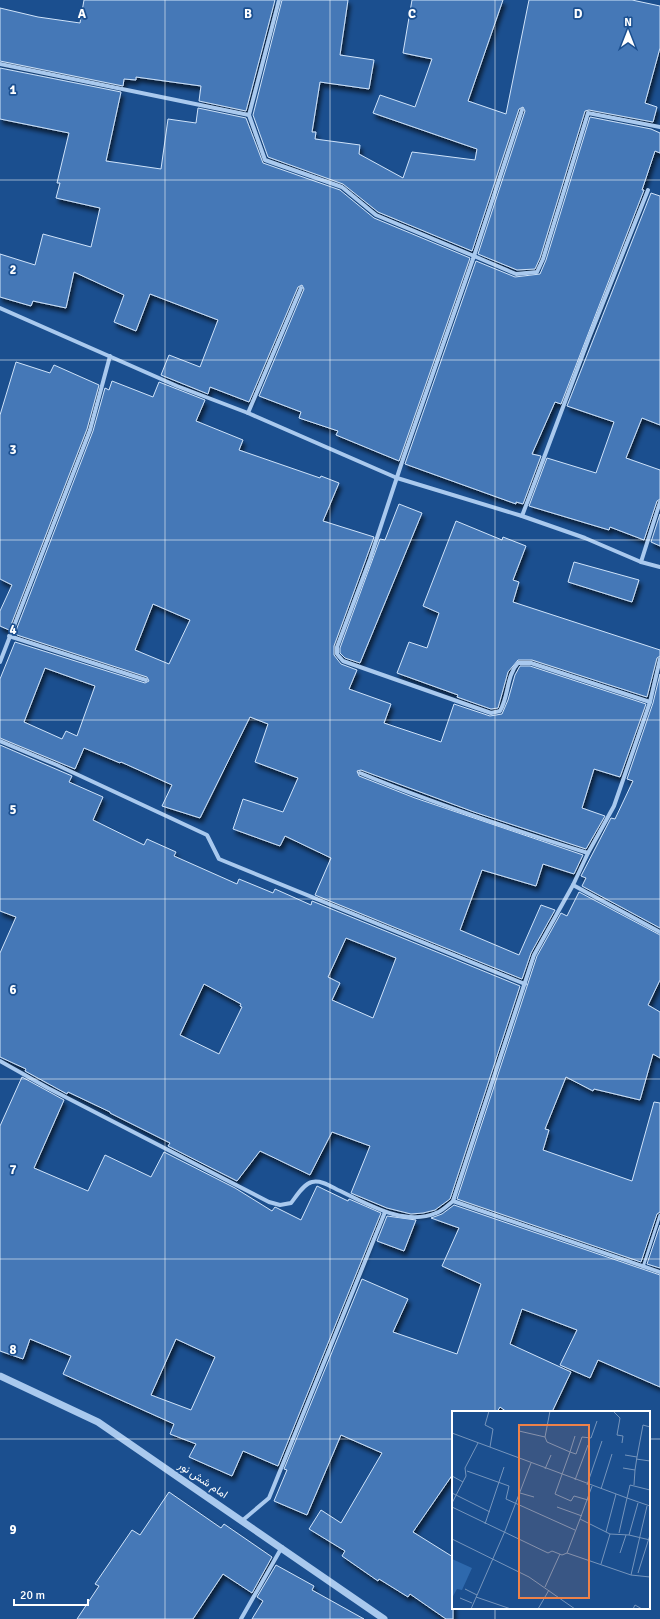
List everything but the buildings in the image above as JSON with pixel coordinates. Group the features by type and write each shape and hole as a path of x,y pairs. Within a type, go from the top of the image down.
{"street":[{"path":"279,0 249,115 265,160 342,187 376,215 516,274 537,272 543,259 588,113 660,127"},
{"path":"0,64 249,115"},
{"path":"522,110 474,256 370,559 337,647 337,654 343,661 491,713 500,711 504,704 512,670 518,664 531,664 650,702"},
{"path":"522,516 589,338 648,190"},
{"path":"248,413 301,288"},
{"path":"0,308 177,386 248,413 397,478 522,516 585,538 641,562 660,567"},
{"path":"0,662 90,430 110,356"},
{"path":"641,562 660,502"},
{"path":"9,636 146,680"},
{"path":"0,1061 48,1088 269,1202 280,1205 291,1203 304,1187 311,1182 323,1182 385,1212 423,1217 437,1213 453,1201 534,955 573,885 588,853 614,806 650,702 660,659"},
{"path":"0,741 57,765 207,835 219,859 525,984"},
{"path":"360,773 430,802 588,853"},
{"path":"573,885 660,932"},
{"path":"453,1201 660,1272"},
{"path":"243,1520 269,1498 385,1212"},
{"name":"امام شش نور","path":"0,1376 98,1422 243,1520 384,1619"},
{"path":"241,1619 282,1547"}],"lane":[{"path":"643,1267 660,1215"}]}
